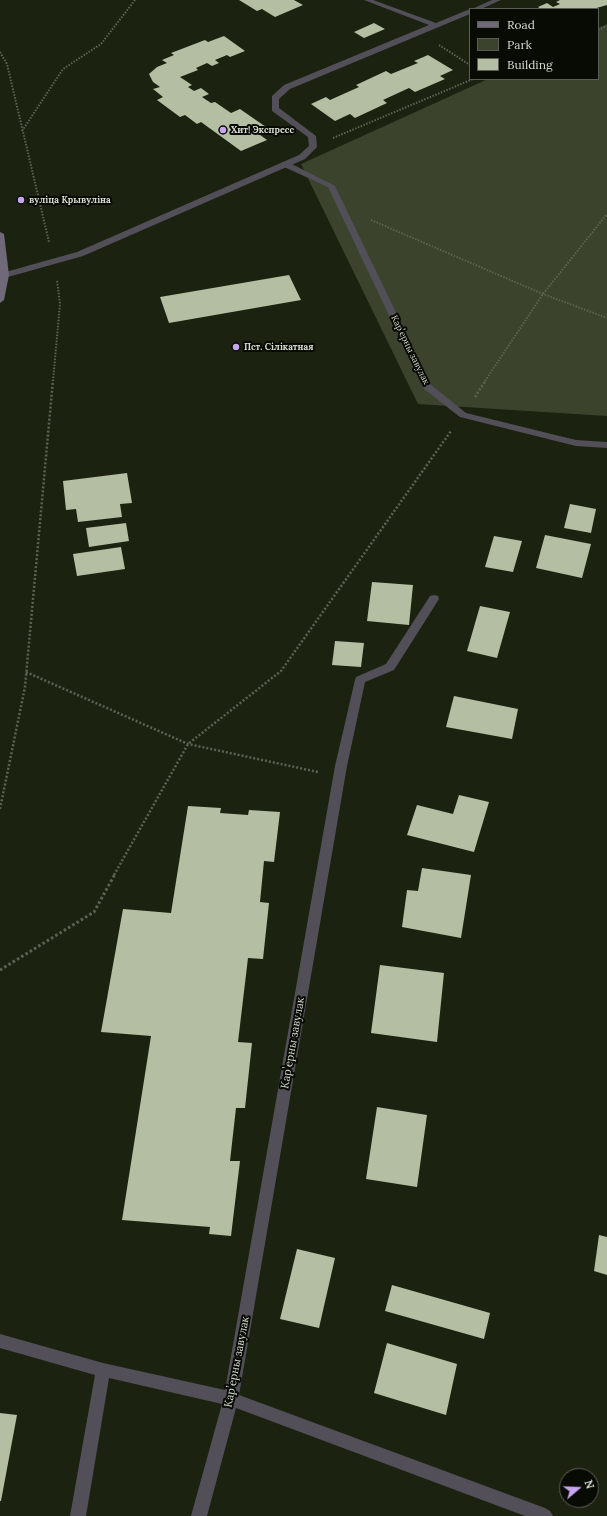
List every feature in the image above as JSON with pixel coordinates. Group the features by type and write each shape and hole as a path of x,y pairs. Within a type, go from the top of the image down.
{"main road":[{"path":"0,234 5,275 0,300"}],"street":[{"path":"367,0 435,25"},
{"path":"478,8 498,0"},
{"path":"5,275 80,254 302,157 313,147 312,136 275,109 275,98 287,87 469,11"},
{"name":"Карʼерны завулак","path":"285,164 331,186 427,388 463,415 576,443 607,445"},
{"name":"Карʼерны завулак","path":"199,1516 231,1399 340,777 360,680 390,668 434,599"},
{"path":"0,1341 103,1370 231,1399 545,1516"},
{"path":"78,1516 103,1370"}],"path":[{"path":"22,130 63,69 101,44 135,0"},
{"path":"419,32 469,64"},
{"path":"0,52 7,64 54,262 60,304 25,687 0,809"},
{"path":"313,147 471,80"},
{"path":"341,208 543,294 607,318"},
{"path":"0,970 94,912 188,744 281,671 463,415 543,294 607,214"},
{"path":"26,672 188,744 340,777"}],"green space":[{"path":"607,24 607,416 418,404 301,164 486,80 599,80 599,28"}],"building":[{"path":"239,0 294,0 303,5 275,17 262,9 257,11"},
{"path":"560,0 607,0 607,5 596,8 538,7 547,3 553,7 560,4 556,2"},
{"path":"374,23 385,29 364,38 354,32"},
{"path":"224,36 245,51 230,57 227,55 215,60 219,63 212,66 207,63 196,68 198,70 180,77 192,85 188,87 194,91 201,88 209,94 202,97 211,103 215,102 231,113 240,109 266,127 256,132 267,140 241,151 201,122 197,124 185,115 180,117 157,100 163,97 153,89 160,87 153,82 149,74 157,67 167,63 162,60 174,55 171,53 205,40 208,42"},
{"path":"428,55 453,70 440,76 445,79 415,92 409,88 383,100 387,103 355,118 350,114 335,121 311,104 326,97 330,100 359,87 356,85 386,71 391,74 418,63 414,61"},
{"path":"289,275 301,300 169,323 160,297"},
{"path":"127,473 132,503 120,504 122,517 78,522 76,509 66,510 63,481"},
{"path":"570,504 596,509 591,533 564,528"},
{"path":"126,523 129,541 89,547 86,528"},
{"path":"545,535 591,544 582,578 536,568"},
{"path":"494,536 522,541 513,572 485,567"},
{"path":"121,547 125,569 77,576 73,554"},
{"path":"372,582 413,585 409,625 367,621"},
{"path":"480,606 510,612 497,658 467,651"},
{"path":"335,641 364,643 361,667 332,665"},
{"path":"454,696 518,709 512,739 446,727"},
{"path":"459,795 489,802 474,852 407,835 417,805 453,814"},
{"path":"188,806 221,808 220,813 248,815 249,810 280,812 274,862 264,861 260,902 269,903 263,959 248,958 238,1042 252,1043 245,1108 236,1108 230,1161 240,1161 231,1236 209,1234 210,1227 122,1220 151,1036 101,1032 123,909 171,913"},
{"path":"422,868 471,875 461,938 402,927 407,890 418,891"},
{"path":"380,965 444,973 437,1042 371,1033"},
{"path":"377,1107 427,1115 417,1187 366,1179"},
{"path":"599,1235 607,1237 607,1275 594,1271"},
{"path":"297,1249 335,1258 319,1328 280,1319"},
{"path":"392,1285 490,1313 484,1339 385,1311"},
{"path":"387,1343 457,1364 446,1415 374,1393"},
{"path":"0,1413 17,1415 1,1501 0,1501"}],"place":[{"name":"Хит! Экспресс","path":"223,130"},
{"name":"вуліца Крывуліна","path":"21,200"},
{"name":"Пст. Сілікатная","path":"236,347"}]}
